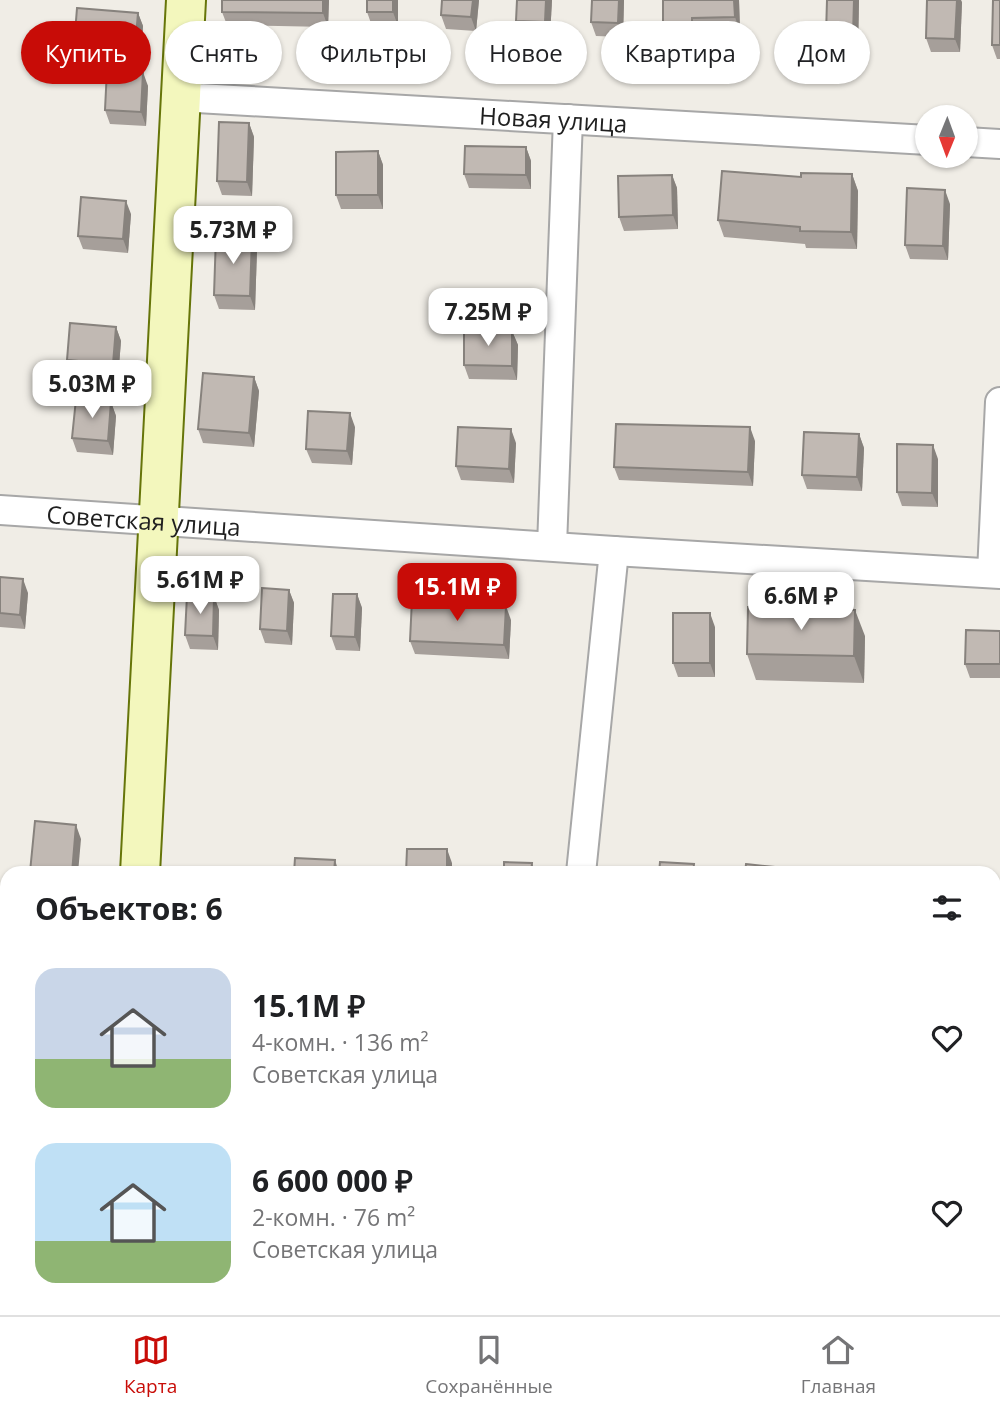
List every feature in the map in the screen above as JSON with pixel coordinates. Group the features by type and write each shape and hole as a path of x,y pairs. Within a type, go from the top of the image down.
{"street":[{"path":"140,866 186,0"},
{"name":"Новая улица","path":"180,97 915,139"},
{"path":"552,547 568,119"},
{"path":"978,143 1000,144"},
{"path":"996,573 1000,402"},
{"name":"Советская улица","path":"0,510 614,551 996,573"},
{"path":"582,866 614,551"}],"building":[{"path":"222,0 323,0 323,13 222,12"},
{"path":"367,0 393,0 393,12 367,12"},
{"path":"442,0 473,0 471,17 441,15"},
{"path":"517,0 546,0 545,21 516,21"},
{"path":"592,0 619,0 618,21 591,22"},
{"path":"663,0 734,0 735,17 663,21"},
{"path":"827,0 854,0 853,21 826,21"},
{"path":"927,0 957,0 955,39 926,38"},
{"path":"993,0 1000,0 1000,45 992,45"},
{"path":"77,8 138,13 137,21 76,21"},
{"path":"106,84 142,84 141,112 105,110"},
{"path":"219,122 249,123 247,182 217,181"},
{"path":"465,146 526,147 526,175 464,174"},
{"path":"378,151 378,195 336,195 336,152"},
{"path":"722,171 801,177 801,173 852,174 851,232 800,231 800,227 718,220"},
{"path":"672,175 673,215 619,217 618,176"},
{"path":"907,188 945,190 943,246 905,245"},
{"path":"81,197 126,201 123,239 78,236"},
{"path":"216,235 252,237 250,296 214,295"},
{"path":"70,323 116,327 113,364 67,360"},
{"path":"464,330 512,331 512,366 464,365"},
{"path":"203,373 254,377 249,433 198,429"},
{"path":"76,399 111,402 108,441 72,438"},
{"path":"308,411 350,413 347,451 306,449"},
{"path":"616,424 750,427 748,472 614,467"},
{"path":"458,427 511,429 509,469 456,466"},
{"path":"804,432 859,434 857,477 802,475"},
{"path":"897,444 933,445 932,493 897,492"},
{"path":"0,577 23,579 20,615 0,613"},
{"path":"262,588 289,590 287,631 260,629"},
{"path":"333,594 357,594 355,637 331,636"},
{"path":"187,595 214,596 213,636 185,635"},
{"path":"412,599 506,606 504,645 410,641"},
{"path":"748,607 855,610 854,656 747,654"},
{"path":"673,613 710,613 710,663 673,663"},
{"path":"966,630 1000,631 1000,664 965,664"},
{"path":"35,821 76,825 73,866 31,866"},
{"path":"407,849 447,849 447,866 406,866"},
{"path":"295,858 335,860 335,866 294,866"},
{"path":"504,862 532,863 532,866 504,866"},
{"path":"660,862 694,864 694,866 660,866"}]}
